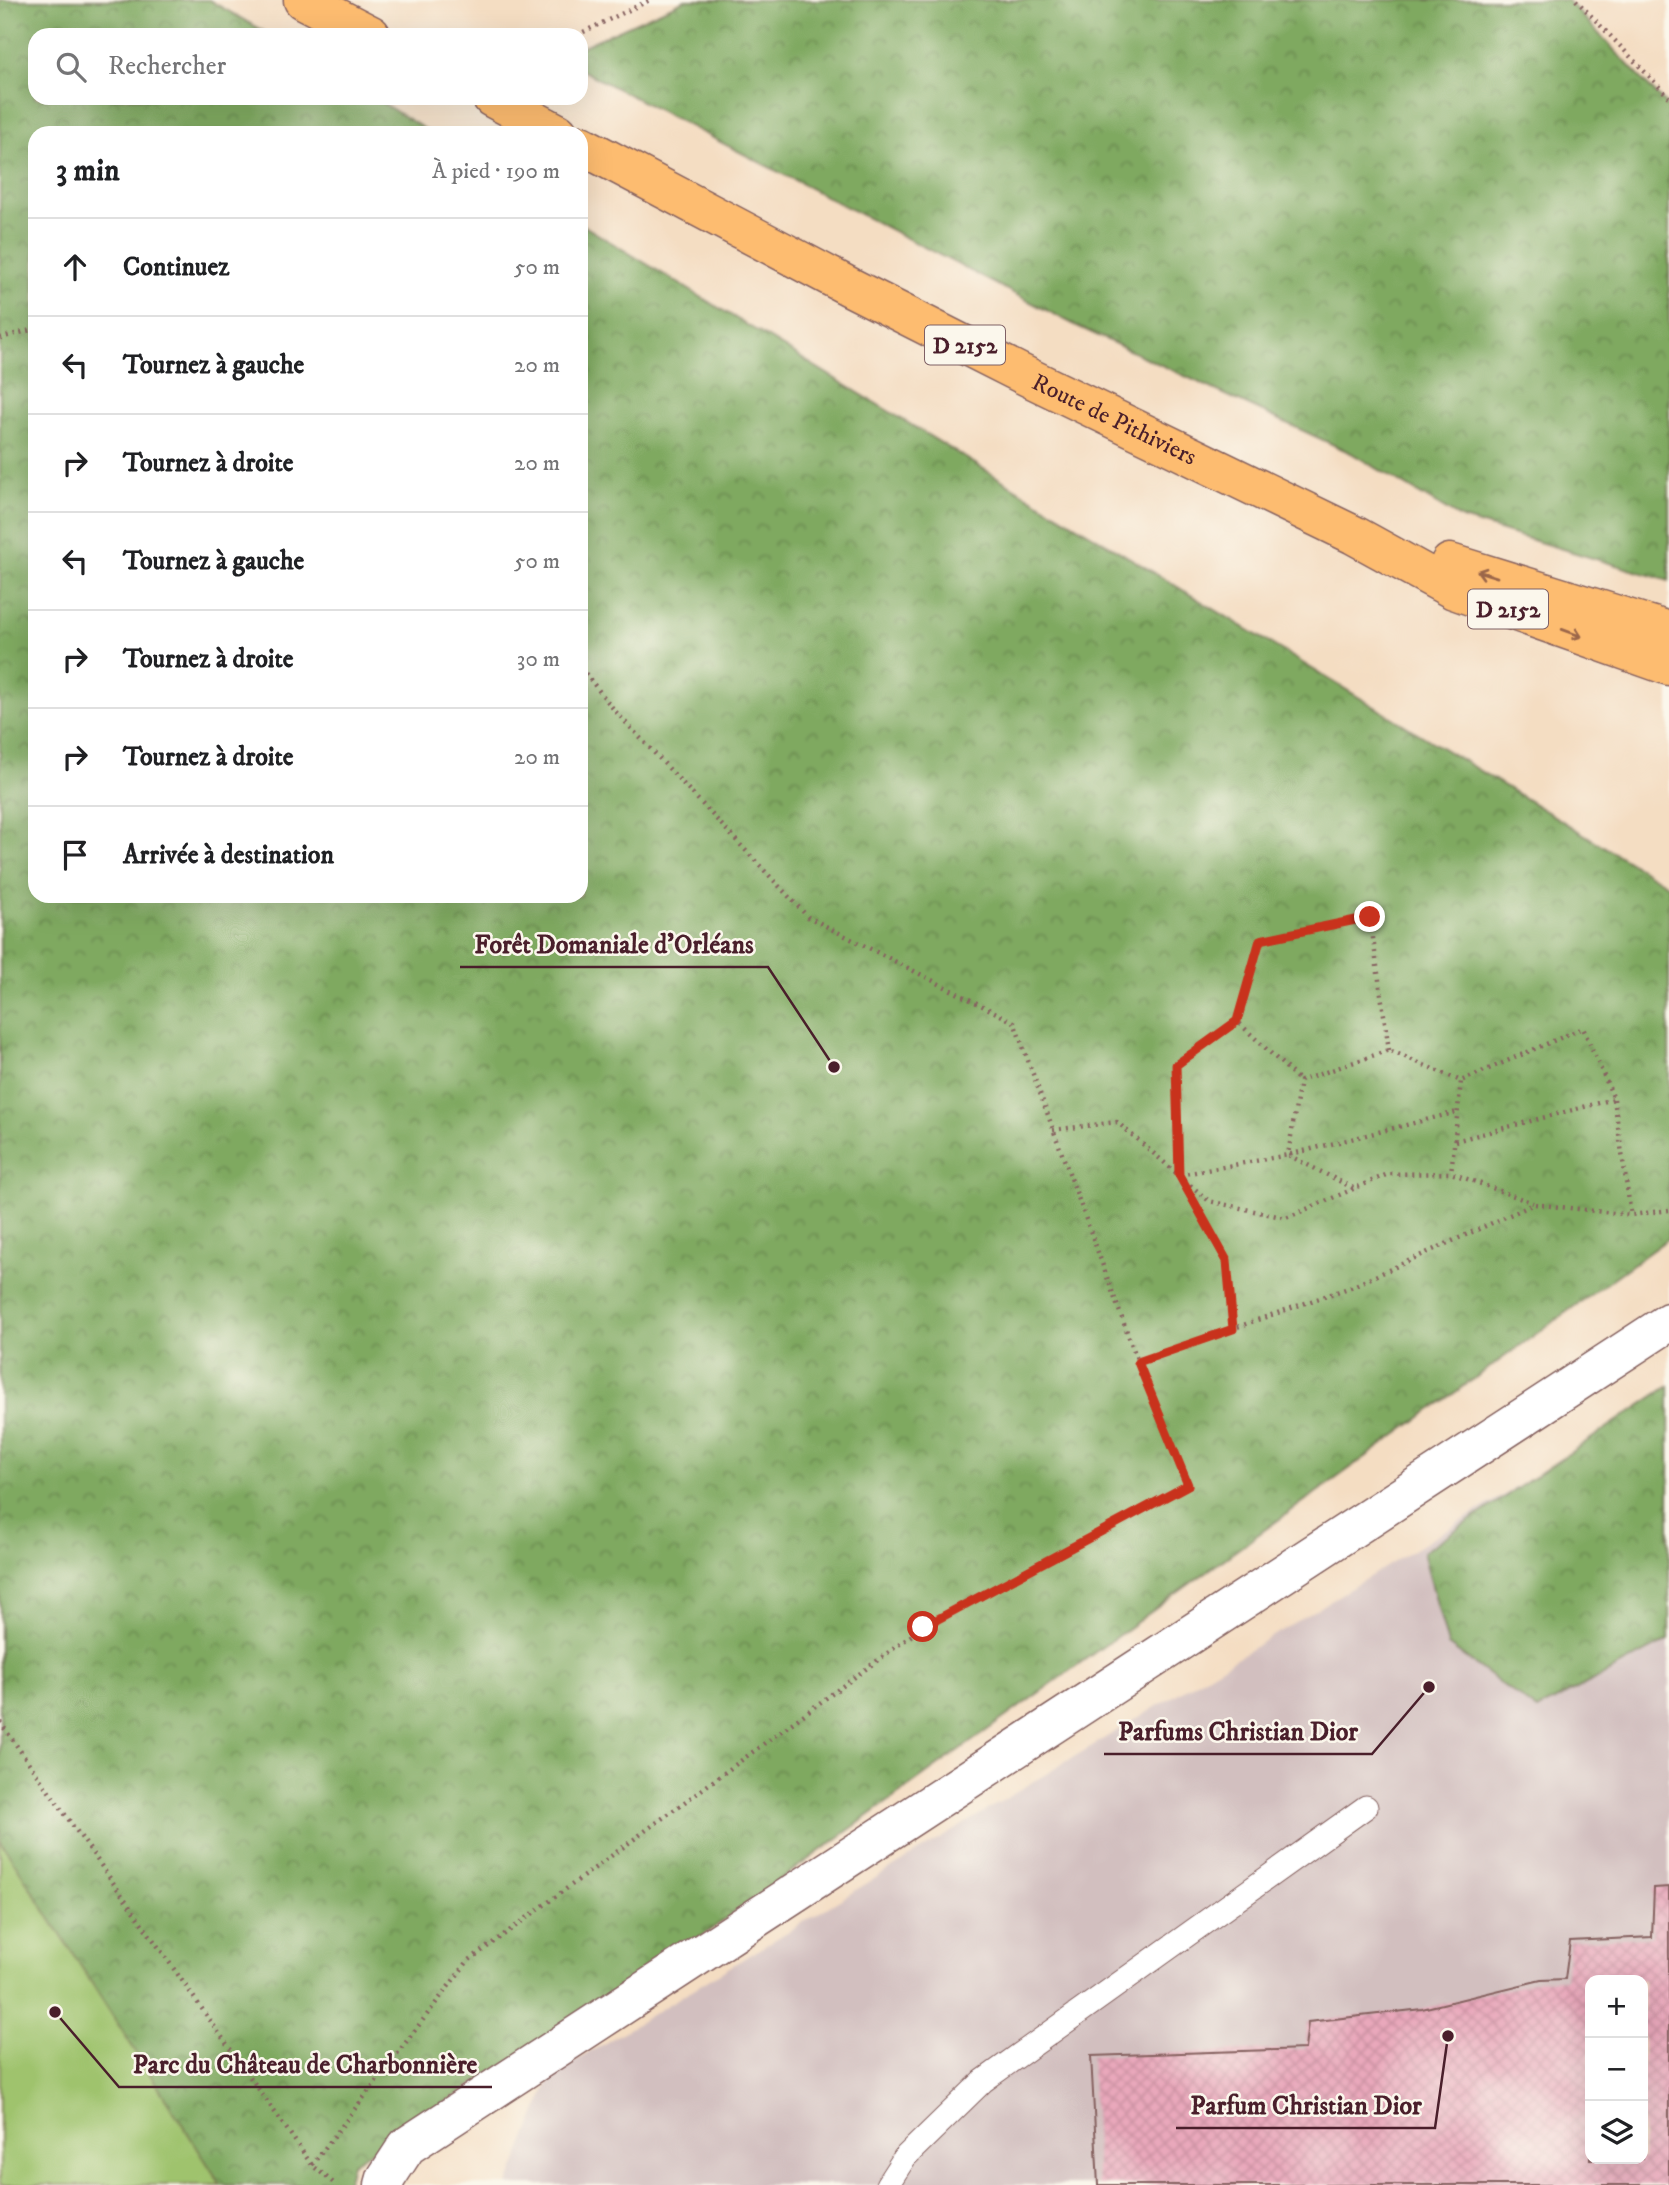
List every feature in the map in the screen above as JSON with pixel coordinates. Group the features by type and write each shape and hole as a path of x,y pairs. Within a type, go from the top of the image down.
{"main road":[{"path":"303,0 357,28"},
{"path":"505,105 545,126"},
{"name":"Route de Pithiviers","path":"588,149 1028,377 1354,536 1454,590 1669,666"},
{"name":"Route de Pithiviers","path":"1354,536 1466,567 1669,631"}],"street":[{"path":"384,2185 407,2146 1669,1322"}],"lane":[{"path":"887,2185 905,2157 983,2081 1366,1807"}],"path":[{"path":"588,30 650,0"},
{"path":"1576,0 1669,97"},
{"path":"0,338 28,331"},
{"path":"312,2165 468,1961 923,1627 1188,1485 1138,1362 1014,1022 808,916 615,711 588,677"},
{"path":"1233,1329 1227,1261 1179,1175 1176,1065 1237,1021 1260,940 1370,917 1390,1050"},
{"path":"1237,1021 1300,1081"},
{"path":"1300,1081 1390,1050 1461,1081 1583,1028 1614,1099 1631,1215"},
{"path":"1288,1155 1300,1081"},
{"path":"1451,1173 1461,1081"},
{"path":"1455,1141 1614,1099"},
{"path":"1179,1175 1288,1155 1457,1112"},
{"path":"1053,1130 1117,1122 1209,1200 1286,1219 1388,1174 1451,1173 1534,1204 1631,1215 1669,1210"},
{"path":"1288,1155 1354,1189"},
{"path":"1138,1362 1350,1287 1534,1204"},
{"path":"0,1722 312,2165 336,2185"}],"shaded area":[{"path":"1669,1394 1669,2185 508,2185 551,2076"}],"green space":[{"path":"0,0 209,0 258,28 28,28 28,105 385,105 420,126 28,126 28,903 588,903 588,228 1669,886 1669,1238 684,1949 352,2163 347,2185 0,2185"},
{"path":"685,0 1567,0 1669,108 1669,581 1462,519 1351,453 1077,326 588,74 588,44"},
{"path":"1669,1386 1669,1640 1537,1710 1448,1645 1423,1552"},
{"path":"0,1840 221,2185 0,2185"}],"building":[{"path":"1669,1887 1669,2185 1098,2185 1091,2056 1305,2049 1308,2022 1422,2009 1541,1980 1565,1979 1570,1941 1652,1937 1654,1888"}],"place":[{"name":"Forêt Domaniale d'Orléans","path":"834,1067"},
{"name":"Parfums Christian Dior","path":"1429,1687"},
{"name":"Parc du Château de Charbonnière","path":"55,2012"},
{"name":"Parfum Christian Dior","path":"1448,2036"}],"route":[{"path":"923,1627 1188,1485 1138,1362 1233,1329 1227,1261 1179,1175 1176,1065 1237,1021 1260,940 1370,917"}]}
